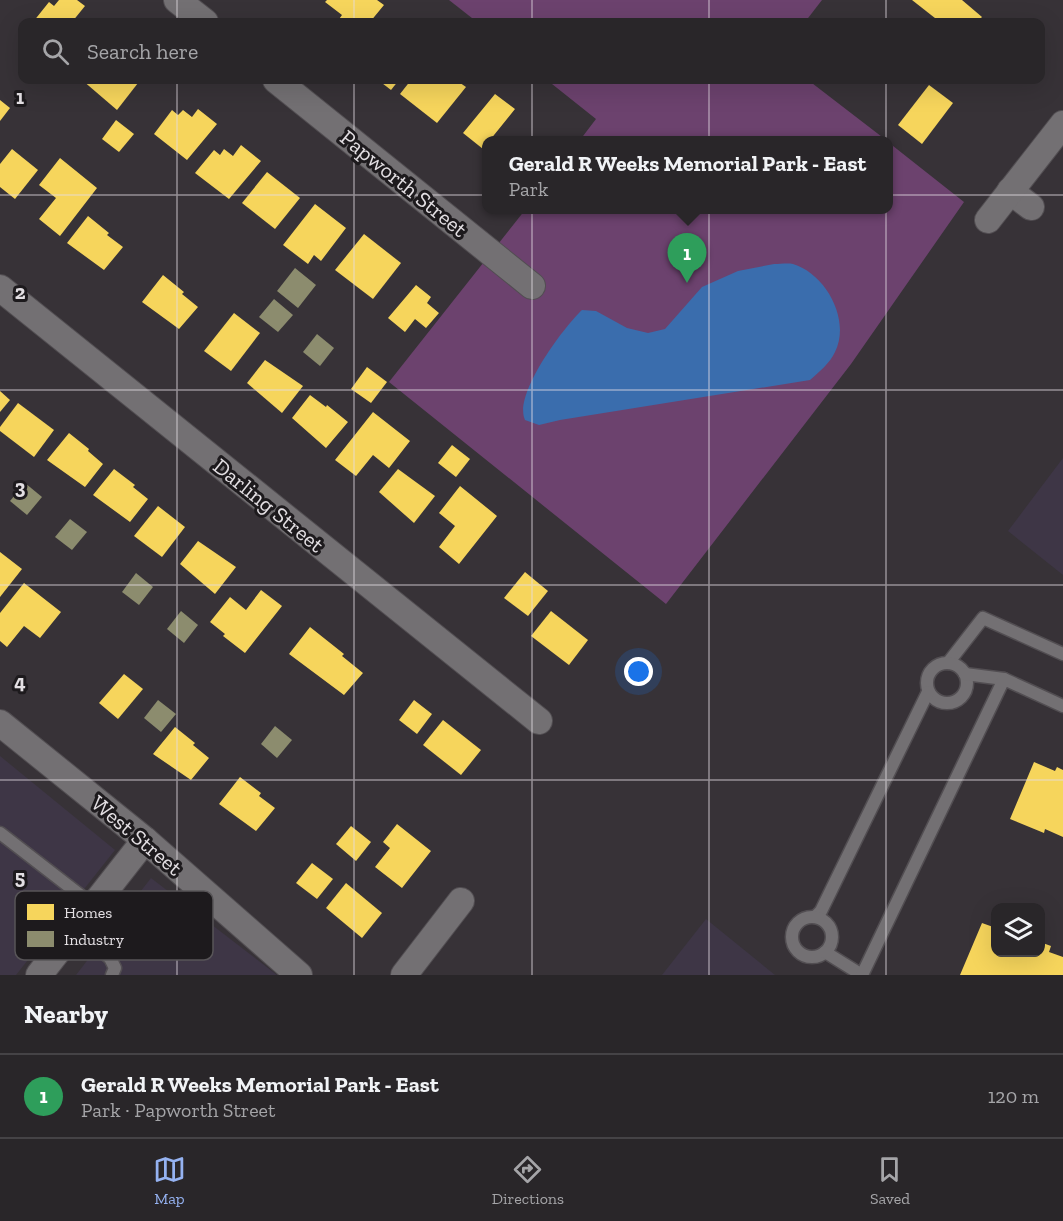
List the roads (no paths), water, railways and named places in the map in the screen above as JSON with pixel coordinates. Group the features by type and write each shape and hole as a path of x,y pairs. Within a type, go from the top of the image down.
{"street":[{"path":"177,0 200,18"},
{"name":"Papworth Street","path":"281,84 532,286"},
{"path":"988,220 1063,124"},
{"path":"1010,191 1031,207"},
{"name":"Darling Street","path":"0,288 539,721"},
{"name":"West Street","path":"0,723 145,840 203,891"},
{"path":"104,891 145,840"},
{"name":"West Street","path":"213,900 299,975"},
{"path":"404,975 461,901"},
{"path":"39,975 51,960"}],"lane":[{"path":"948,663 983,618 1063,654"},
{"path":"815,917 821,911 928,692 927,682 930,672 938,665 948,663 958,666 965,674 967,684 964,694 956,702 945,703 935,700 928,692"},
{"path":"965,674 1004,679 1063,706"},
{"path":"825,951 862,975 1004,679"},
{"path":"0,833 75,891"},
{"path":"806,917 815,917 823,920 832,935 825,951 817,956 809,957 794,947 791,938 798,922 806,917"},
{"path":"111,960 115,968 112,975"}],"water":[{"path":"774,264 793,264 816,277 832,300 837,313 840,326 835,352 827,364 810,380 539,425 525,420 523,409 533,379 552,346 582,310 596,311 627,328 648,333 665,329 702,287 738,271"}],"place":[{"name":"Gerald R Weeks Memorial Park - East","path":"687,283"}]}
